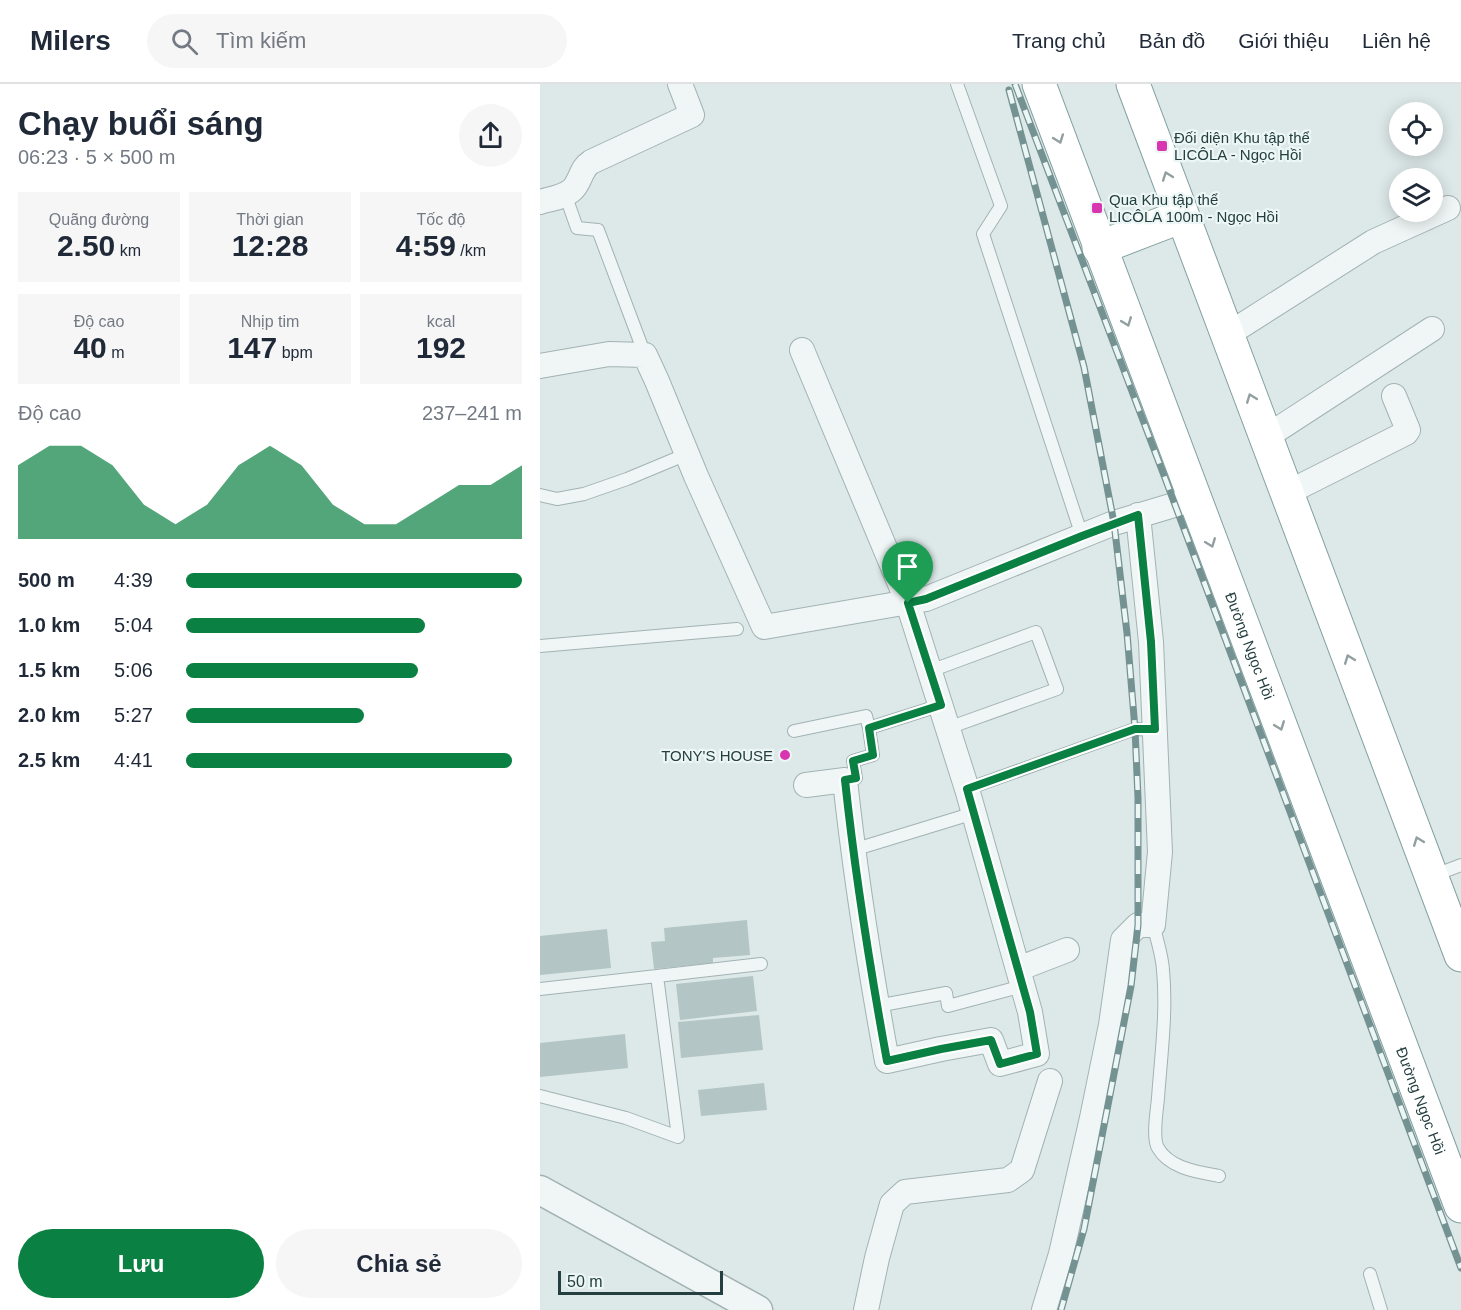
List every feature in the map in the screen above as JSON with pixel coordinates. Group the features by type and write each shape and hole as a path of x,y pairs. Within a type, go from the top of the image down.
{"highway":[{"name":"Đường Ngọc Hồi","path":"1039,84 1461,1206"},
{"path":"1133,84 1287,493 1446,871 1461,955"},
{"path":"1099,248 1182,216"}],"street":[{"path":"540,202 573,189 583,168 591,162 692,115 680,84"},
{"path":"1227,335 1374,242 1448,208"},
{"path":"1266,437 1432,329"},
{"path":"802,350 908,603 974,813 1030,1012 1037,1054 1000,1064 991,1040 887,1061 853,850 845,780 806,785"},
{"path":"540,366 609,354 645,355 764,627 926,599 1138,515 1194,499"},
{"path":"1287,493 1406,433 1408,430 1394,396"},
{"path":"1044,1310 1061,1254 1092,1118 1111,1025 1123,940 1138,925 1153,925 1160,852 1151,642 1138,515"},
{"path":"1020,978 1067,950"},
{"path":"866,1310 892,1204 905,1192 1008,1180 1022,1170 1050,1081"},
{"path":"540,1190 758,1310"}],"lane":[{"path":"957,84 1001,206 983,234 1082,536"},
{"path":"565,194 577,228 598,230 645,355"},
{"path":"540,495 557,499 584,494 687,454"},
{"path":"540,646 737,629"},
{"path":"869,728 944,717 1057,689 1036,632 930,670"},
{"path":"794,731 866,716 873,755 853,761 856,778 845,780"},
{"path":"967,789 1135,729 1155,729"},
{"path":"853,850 974,813"},
{"path":"1153,925 1163,968 1164,1014 1156,1119 1157,1147 1164,1156 1179,1166 1219,1176"},
{"path":"540,989 761,964"},
{"path":"540,1096 626,1118 678,1137 657,976"},
{"path":"877,1006 946,993 948,1006 1020,978"},
{"path":"1370,1274 1381,1310"}],"building":[{"path":"747,920 750,955 713,958 713,963 654,969 651,942 665,941 664,928"},
{"path":"607,929 611,968 540,975 540,936"},
{"path":"753,976 757,1011 680,1020 676,984"},
{"path":"759,1015 763,1050 681,1058 678,1022"},
{"path":"625,1034 628,1068 540,1077 540,1043"},
{"path":"764,1083 767,1110 701,1116 698,1090"}],"railway":[{"path":"1015,84 1461,1268"},
{"path":"1009,90 1084,367 1114,523 1127,633 1138,798 1138,925 1131,986 1084,1229 1061,1310"}],"place":[{"name":"Đối diện Khu tập thể LICÔLA - Ngọc Hồi","path":"1162,146"},
{"name":"Qua Khu tập thể LICÔLA 100m - Ngọc Hồi","path":"1097,208"},
{"name":"TONY'S HOUSE","path":"785,755"}],"route":[{"path":"1138,515 1151,642 1155,729 1135,729 967,789 1030,1012 1037,1054 1000,1064 991,1040 887,1061 853,850 845,780 856,778 853,761 873,755 869,728 941,705 908,603 926,599 1138,515"}]}
